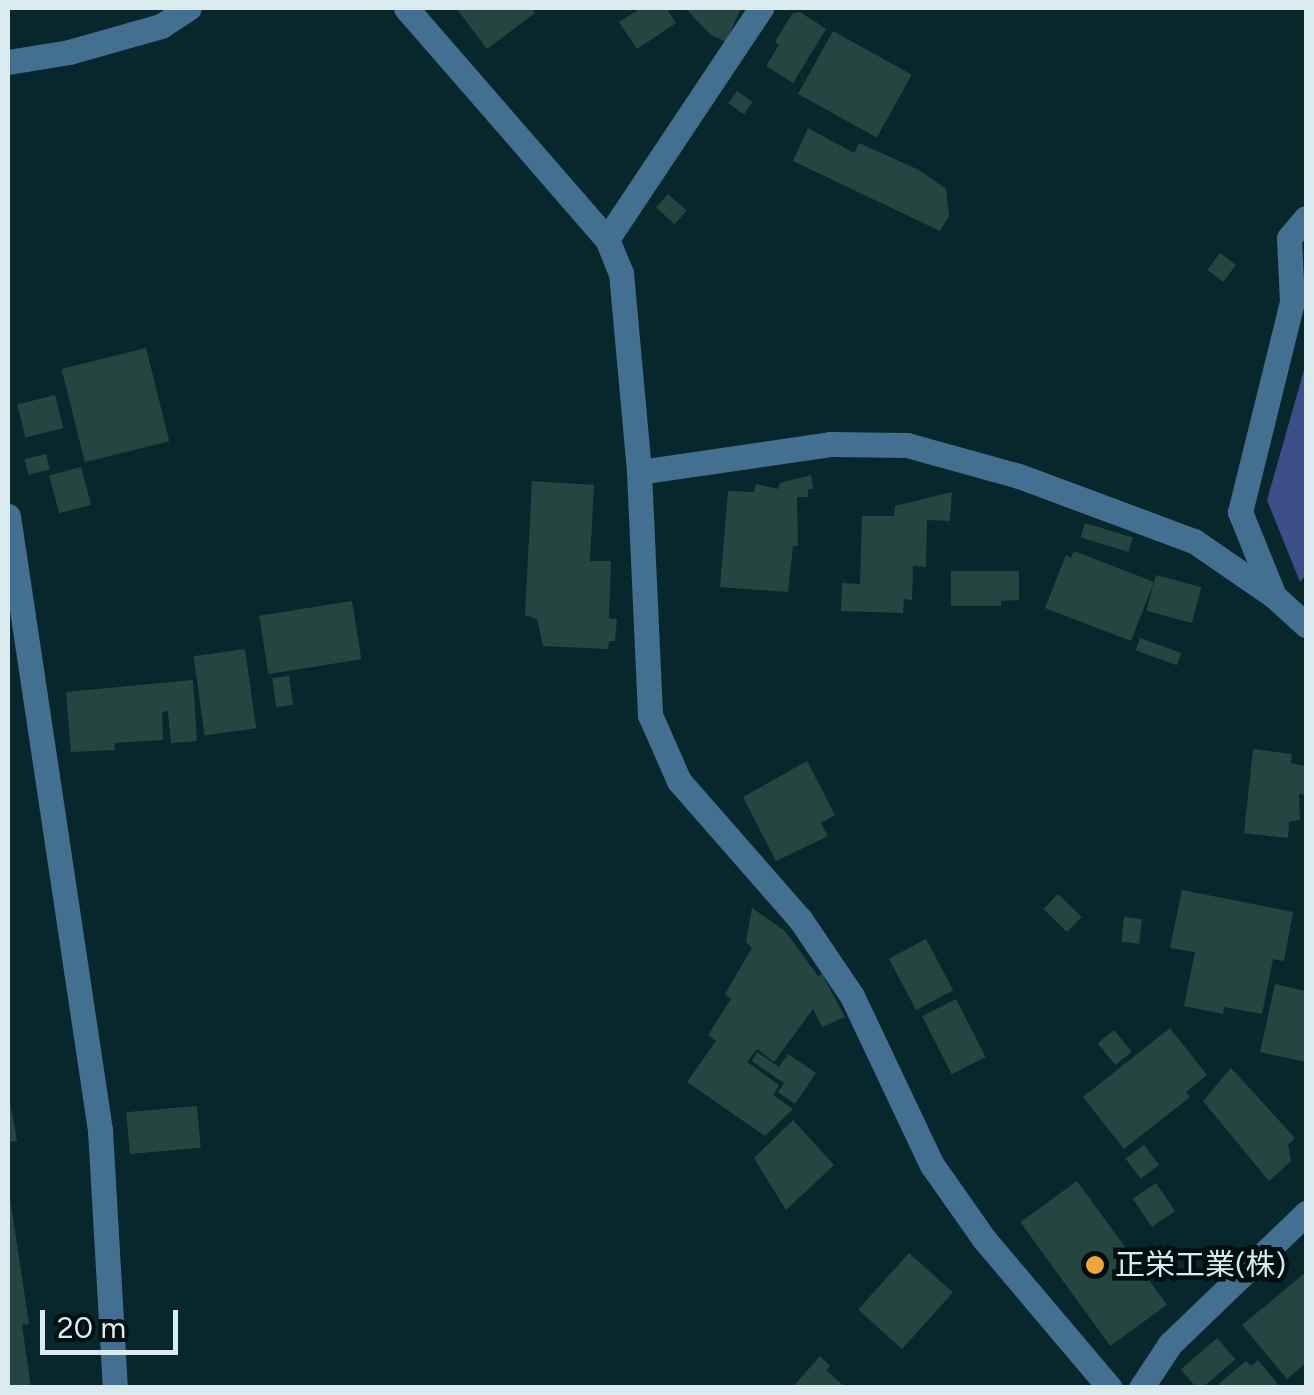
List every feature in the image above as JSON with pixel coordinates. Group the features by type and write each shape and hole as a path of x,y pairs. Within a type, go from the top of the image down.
{"street":[{"path":"8,62 69,52 161,26 189,8"},
{"path":"406,8 607,240 621,272 639,472 650,715 679,782 800,919 852,996 932,1165 984,1239 1110,1388"},
{"path":"607,240 762,8"},
{"path":"1274,596 1240,512 1292,302 1289,238 1306,218"},
{"path":"639,472 830,444 907,445 1020,476 1194,541 1274,596 1306,625"},
{"path":"8,516 100,1130 116,1388"},
{"path":"1141,1388 1170,1344 1306,1213"}],"water":[{"path":"1306,363 1306,575 1300,582 1267,500"}],"building":[{"path":"456,8 531,8 535,13 487,49"},
{"path":"641,8 666,8 676,23 637,49 619,22"},
{"path":"685,8 741,8 726,42 711,35"},
{"path":"800,12 826,29 793,83 766,66 792,14"},
{"path":"833,31 912,75 877,138 798,94"},
{"path":"737,91 753,102 744,114 728,103"},
{"path":"808,128 854,153 859,143 919,170 946,189 949,216 940,231 793,161"},
{"path":"668,194 687,211 675,224 656,207"},
{"path":"1220,253 1236,265 1223,282 1207,270"},
{"path":"146,348 169,441 85,462 62,369"},
{"path":"55,395 63,428 25,437 17,404"},
{"path":"46,454 50,470 29,475 25,459"},
{"path":"81,467 91,505 59,513 49,476"},
{"path":"811,475 813,489 808,489 808,497 797,497 798,546 793,546 788,592 720,587 728,491 754,492 756,484 778,489 780,483"},
{"path":"532,481 594,485 590,561 611,561 609,618 617,619 615,641 609,641 608,649 543,646 537,619 525,615"},
{"path":"952,492 950,521 927,520 926,567 913,566 912,600 904,599 903,613 841,611 842,583 860,584 862,516 894,516 895,506"},
{"path":"1085,523 1133,538 1128,552 1081,537"},
{"path":"1074,551 1154,582 1131,641 1045,608 1066,555 1071,558"},
{"path":"951,571 1019,571 1019,600 1001,601 1001,606 951,606"},
{"path":"1156,575 1201,587 1192,623 1146,611"},
{"path":"352,601 361,659 268,674 259,616"},
{"path":"1140,638 1181,653 1177,665 1136,650"},
{"path":"245,649 256,728 205,735 194,656"},
{"path":"289,676 293,705 276,707 272,678"},
{"path":"193,680 197,741 171,743 168,711 162,712 163,740 114,743 115,750 71,752 66,692"},
{"path":"1253,749 1292,754 1291,763 1306,766 1306,795 1299,794 1300,820 1289,822 1288,838 1244,833"},
{"path":"807,761 835,815 821,823 828,836 776,861 743,797"},
{"path":"1182,890 1293,912 1284,961 1273,959 1262,1014 1224,1007 1223,1014 1184,1006 1195,952 1170,948"},
{"path":"1058,894 1082,917 1067,932 1043,909"},
{"path":"752,908 785,931 818,976 822,974 845,1017 822,1027 813,1009 774,1062 757,1049 747,1062 779,1085 773,1095 793,1109 765,1136 687,1082 716,1041 708,1035 731,999 725,994 752,948 746,942"},
{"path":"1124,917 1142,919 1139,944 1121,942"},
{"path":"926,939 953,990 916,1010 889,959"},
{"path":"1275,984 1306,991 1306,1062 1260,1052"},
{"path":"956,999 986,1057 952,1074 922,1016"},
{"path":"1170,1028 1207,1075 1186,1092 1190,1097 1124,1149 1083,1097"},
{"path":"1114,1030 1132,1052 1115,1065 1098,1043"},
{"path":"757,1052 779,1067 788,1054 816,1073 795,1104 778,1092 784,1083 752,1061"},
{"path":"1231,1068 1295,1138 1288,1145 1291,1161 1269,1181 1203,1101"},
{"path":"8,1090 17,1141 8,1142"},
{"path":"197,1106 201,1148 130,1154 126,1112"},
{"path":"793,1120 834,1165 786,1210 754,1158"},
{"path":"1144,1145 1159,1165 1141,1179 1126,1159"},
{"name":"正栄工業(株)","path":"1077,1181 1167,1305 1110,1346 1020,1222"},
{"path":"1156,1183 1175,1211 1152,1227 1133,1199"},
{"path":"8,1185 29,1324 22,1325 31,1388 8,1388"},
{"path":"909,1253 953,1292 902,1349 858,1309"},
{"path":"1306,1272 1306,1363 1287,1379 1242,1325"},
{"path":"1217,1338 1235,1359 1202,1388 1197,1388 1181,1369"},
{"path":"820,1356 830,1366 826,1370 846,1388 792,1388"},
{"path":"1258,1360 1281,1388 1214,1388 1246,1361 1251,1366"}],"place":[{"name":"正栄工業(株)","path":"1095,1265"}]}
